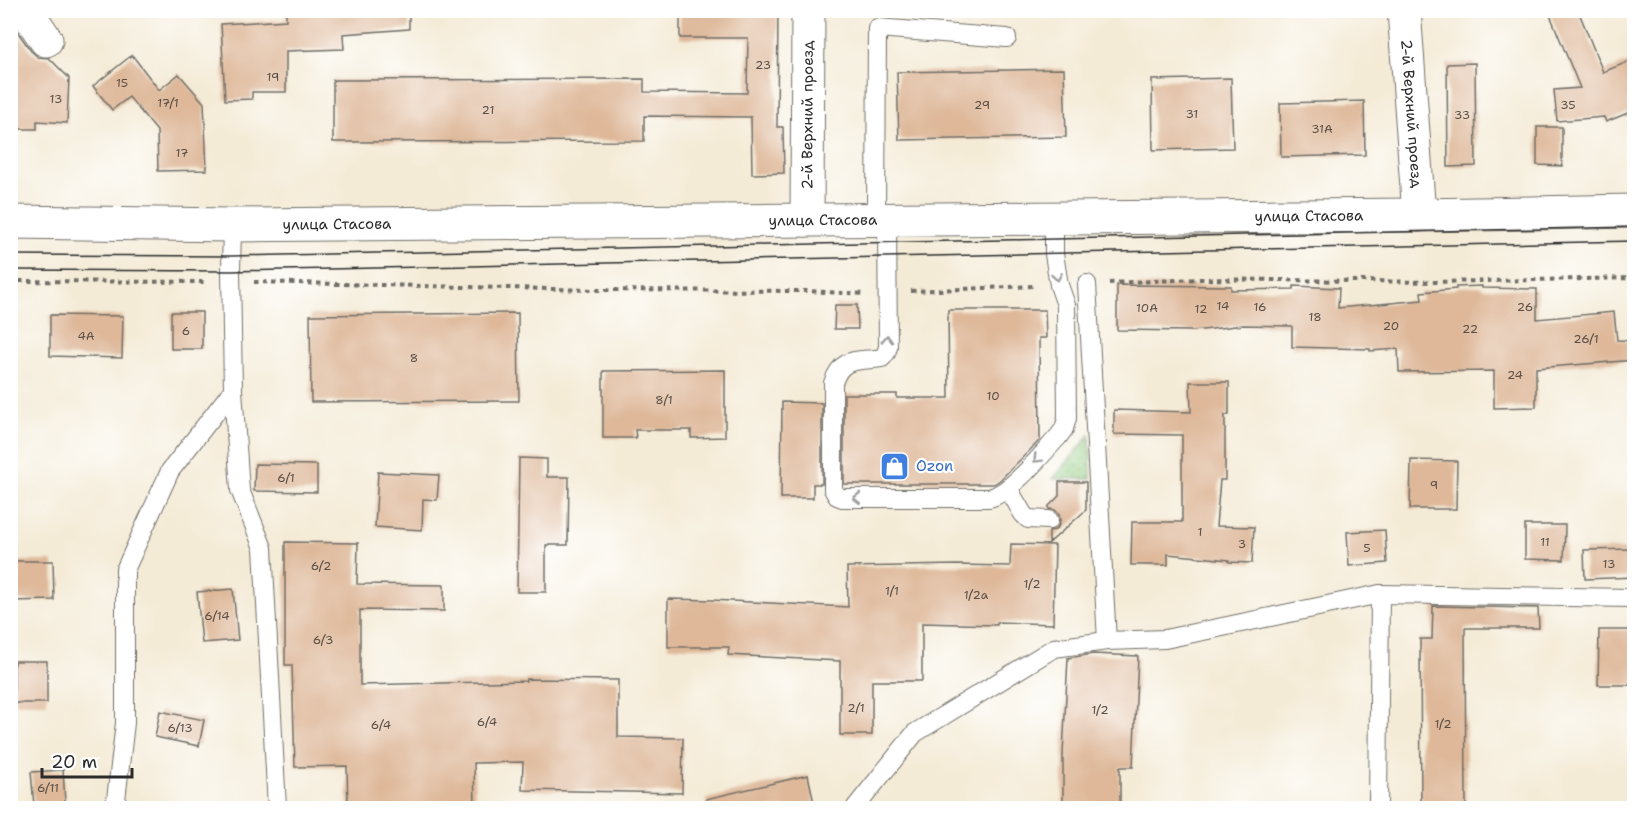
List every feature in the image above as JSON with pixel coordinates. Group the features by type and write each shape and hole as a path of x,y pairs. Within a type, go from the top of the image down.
{"street":[{"path":"26,10 46,40"},
{"name":"2-й Верхний проезд","path":"807,220 808,10"},
{"name":"2-й Верхний проезд","path":"1404,10 1419,215"},
{"name":"улица Стасова","path":"10,222 232,225 1419,215 1635,211"}],"lane":[{"path":"1007,38 877,28 882,220 888,292 888,347 882,358 848,362 841,367 832,383 833,489 837,496 842,498 989,498 997,496 1008,488 1058,437 1064,429 1067,418 1066,305 1059,285 1054,254 1054,218"},
{"path":"232,225 234,390 240,490 263,548 277,808"},
{"path":"1087,284 1107,641"},
{"path":"115,808 125,723 125,570 170,471 234,390"},
{"path":"1008,488 1028,519 1049,520"},
{"path":"1378,808 1380,594"},
{"path":"855,808 915,733 1054,648 1107,641 1165,639 1380,594 1635,598"}],"path":[{"path":"1087,284 1199,279 1434,282 1635,278"},
{"path":"10,281 232,282 871,294 1059,285"}],"green space":[{"path":"1090,435 1091,479 1053,479"}],"building":[{"path":"286,10 409,10 409,29 343,34 344,49 286,51 286,92 252,92 252,99 225,100 221,24 286,20"},
{"path":"680,10 778,10 777,127 783,127 784,173 752,174 751,117 644,116 644,141 333,142 333,80 644,79 644,92 747,93 748,38 680,38"},
{"path":"1548,10 1578,10 1603,72 1635,59 1635,110 1606,122 1604,117 1557,121 1554,90 1580,88"},
{"path":"10,21 31,51 38,57 49,58 69,78 67,123 37,121 37,129 10,129"},
{"path":"132,55 159,90 179,74 204,103 207,170 158,171 157,131 129,97 112,110 93,86"},
{"path":"1475,63 1476,166 1448,167 1447,64"},
{"path":"1064,69 1066,137 899,140 897,72"},
{"path":"1231,78 1233,148 1153,150 1152,80"},
{"path":"1364,101 1365,155 1281,157 1280,103"},
{"path":"1537,127 1562,127 1562,166 1537,165"},
{"path":"1117,285 1231,286 1231,290 1294,289 1294,286 1339,288 1338,308 1422,300 1421,292 1456,289 1456,287 1537,289 1537,319 1614,312 1617,340 1635,341 1635,360 1536,368 1536,407 1494,408 1494,371 1399,372 1398,349 1370,351 1370,349 1292,347 1292,326 1243,325 1191,331 1117,330"},
{"path":"835,305 857,305 858,329 834,329"},
{"path":"948,310 1045,310 1046,338 1039,338 1040,440 994,484 844,484 844,394 897,394 897,398 949,398"},
{"path":"171,312 202,312 202,349 171,349"},
{"path":"518,313 519,401 311,402 310,315"},
{"path":"50,315 123,316 122,358 50,356"},
{"path":"725,370 725,437 691,438 691,430 635,430 636,438 603,438 603,371"},
{"path":"1190,382 1229,382 1229,415 1225,415 1225,480 1220,480 1216,526 1254,527 1252,563 1168,554 1168,565 1131,565 1132,522 1182,522 1182,435 1114,434 1114,410 1191,412"},
{"path":"782,402 822,403 822,484 813,484 813,498 781,498"},
{"path":"519,458 547,459 547,477 569,477 568,545 546,545 546,592 517,592"},
{"path":"1411,460 1457,461 1456,509 1410,509"},
{"path":"255,464 317,465 317,492 254,491"},
{"path":"378,472 439,475 437,500 423,499 422,530 375,527"},
{"path":"1059,482 1086,482 1086,510 1049,543 1049,531 1055,530 1060,521 1059,514 1049,509 1049,506 1059,496"},
{"path":"1525,525 1565,525 1564,560 1525,559"},
{"path":"1385,530 1387,563 1349,566 1347,532"},
{"path":"285,542 358,543 357,584 444,585 444,611 360,610 360,685 526,681 526,679 618,680 618,737 683,738 682,793 522,790 523,762 474,763 475,808 348,808 347,766 295,767 292,665 285,665"},
{"path":"1011,544 1055,545 1053,624 922,623 922,681 872,681 872,735 840,735 840,661 728,655 729,647 668,647 668,599 848,607 847,567 1010,566"},
{"path":"1635,549 1635,577 1585,579 1584,550"},
{"path":"10,561 53,561 54,600 10,601"},
{"path":"233,589 238,640 202,643 197,592"},
{"path":"1433,606 1538,608 1539,628 1465,628 1466,808 1421,808 1420,639 1432,639"},
{"path":"1599,630 1635,630 1635,685 1598,685"},
{"path":"1093,654 1138,656 1133,767 1120,767 1120,808 1063,808 1063,753 1068,658"},
{"path":"14,661 47,661 47,703 14,703"},
{"path":"160,711 204,720 199,746 155,737"},
{"path":"63,770 65,803 34,805 31,772"},
{"path":"808,775 815,808 707,808 706,799"}],"tram line":[{"path":"10,255 231,256 1634,227"},
{"path":"10,270 231,271 1634,241"}],"place":[{"name":"Ozon","path":"895,466"}]}
